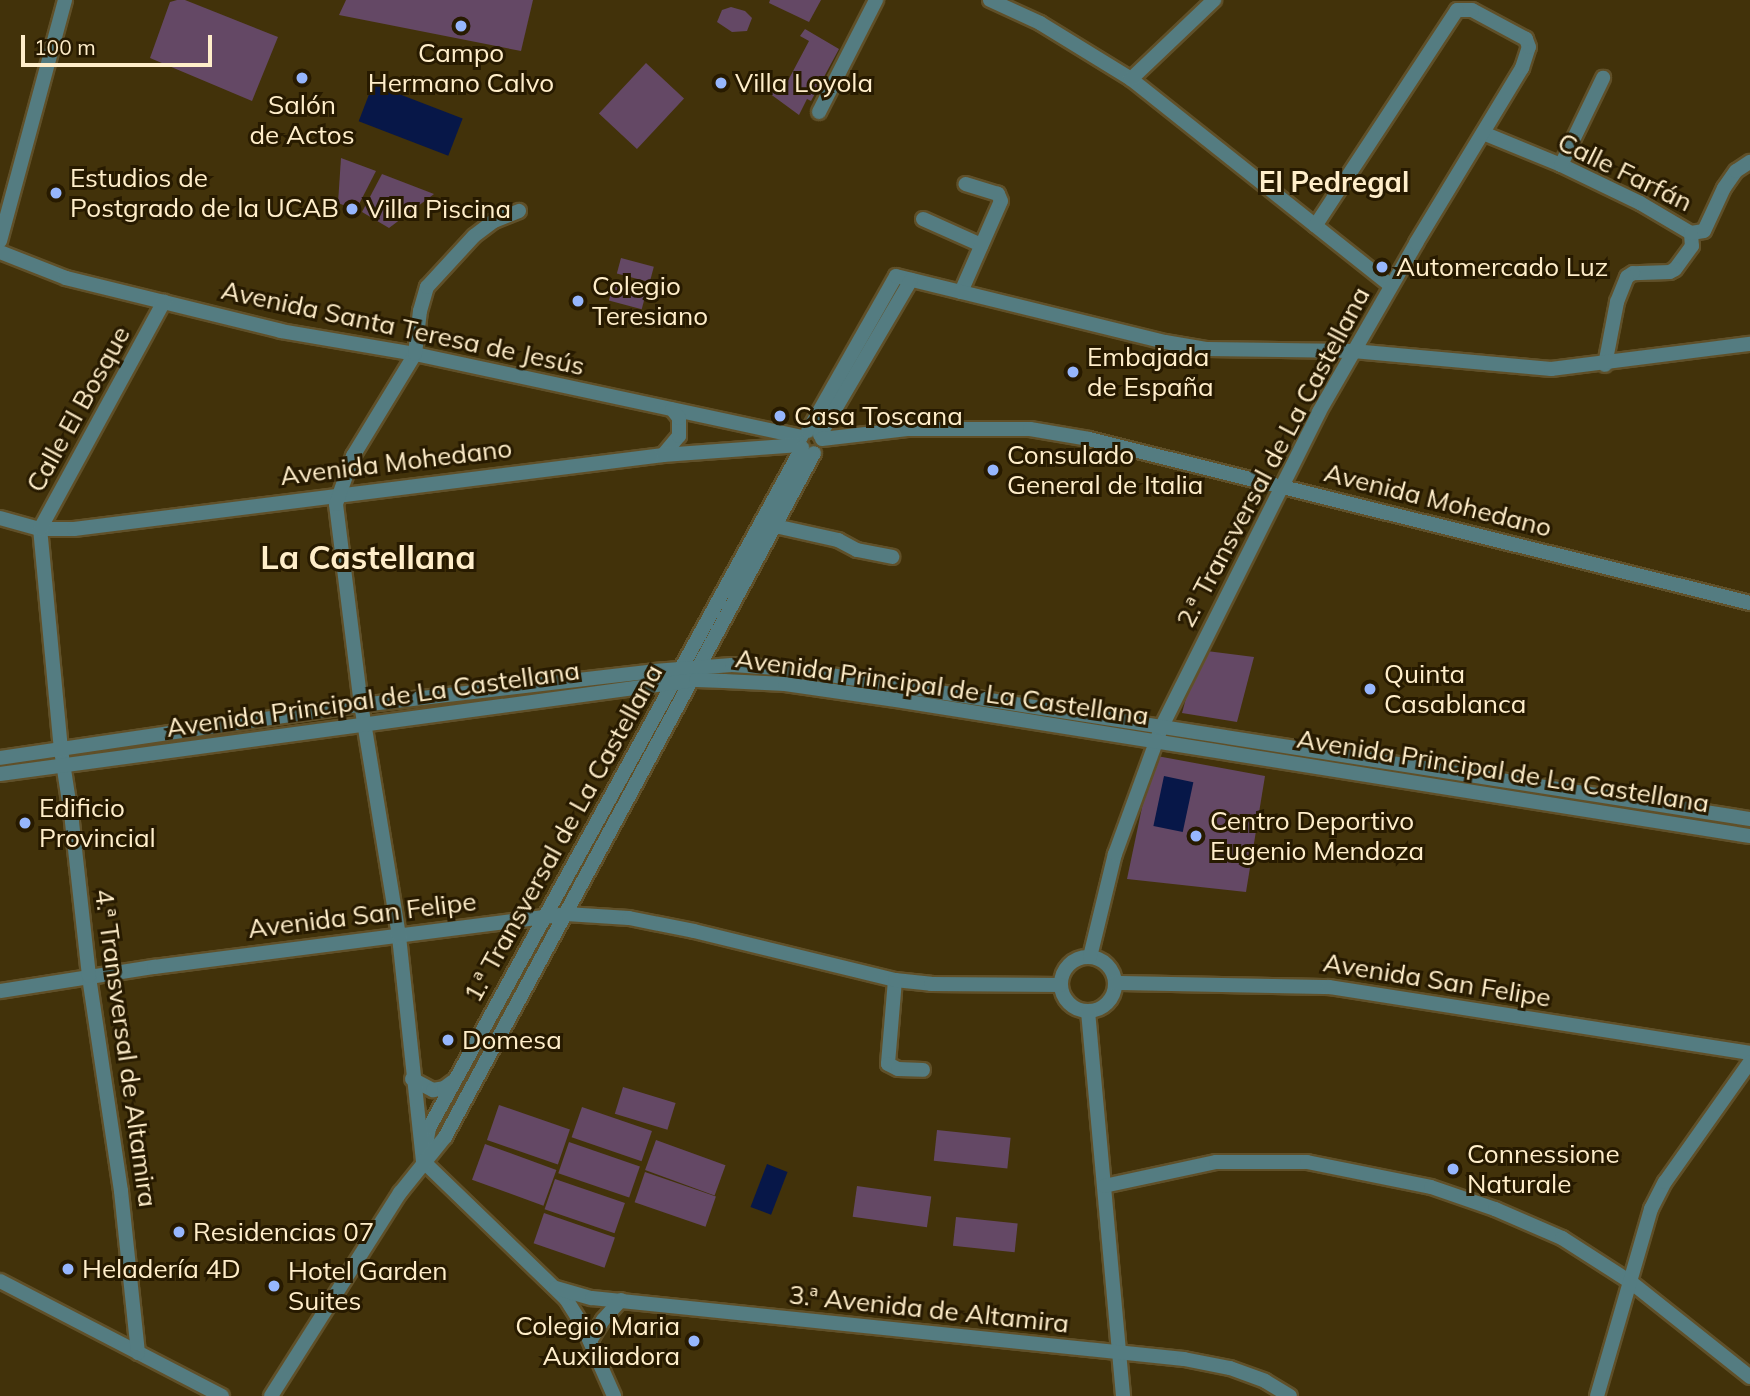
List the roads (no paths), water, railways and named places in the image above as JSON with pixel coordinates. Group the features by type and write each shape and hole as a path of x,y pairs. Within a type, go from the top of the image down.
{"street":[{"path":"0,241 65,0"},
{"path":"819,112 876,0"},
{"path":"990,0 1040,23 1131,79 1391,286"},
{"path":"1131,79 1214,0"},
{"name":"2.ª Transversal de La Castellana","path":"1090,957 1115,854 1158,735 1284,487 1319,412 1522,68 1529,47 1526,39 1465,8 1457,10 1315,226"},
{"path":"1561,165 1603,78"},
{"name":"Calle Farfán","path":"1483,133 1561,165 1677,222 1691,233 1692,246 1675,269 1658,273 1642,271 1627,277 1617,302 1605,365"},
{"path":"1691,233 1704,231 1724,188 1736,171 1750,162"},
{"path":"965,184 998,194 1001,201 961,292 1166,342 1207,349 1353,351 1537,368 1605,365 1750,344"},
{"path":"519,211 494,221 474,236 427,287 420,311 415,354 353,456 339,494 335,517 361,705 399,936 412,1079 423,1161 556,1288 574,1312 590,1341 614,1396"},
{"path":"923,219 981,245"},
{"name":"Avenida Santa Teresa de Jesús","path":"0,252 66,278 281,331 415,354 810,441"},
{"name":"1.ª Transversal de La Castellana","path":"423,1161 429,1128 682,668 903,278 961,292"},
{"name":"Calle El Bosque","path":"61,750 40,530 164,302"},
{"path":"663,455 679,436 679,418 672,409"},
{"name":"Avenida Mohedano","path":"0,518 40,530 74,528 663,455 909,429 1030,429 1089,439 1750,603"},
{"name":"1.ª Transversal de La Castellana","path":"423,1161 445,1137 775,526 810,441"},
{"path":"775,526 838,540 857,550 892,558"},
{"name":"Avenida Principal de La Castellana","path":"0,758 361,705 699,666 792,669 1158,735 1750,836"},
{"name":"Avenida Principal de La Castellana","path":"0,774 690,681 785,684 1750,820"},
{"name":"4.ª Transversal de Altamira","path":"61,750 89,976 122,1204 138,1353"},
{"name":"Avenida San Felipe","path":"0,991 89,976 566,914 629,918 895,979 931,984 1060,985"},
{"path":"1090,957 1108,965 1115,983 1107,1003 1088,1011 1076,1009 1067,1002 1060,985 1067,967 1077,959 1090,957"},
{"path":"895,979 888,1064 898,1069 923,1070"},
{"name":"Avenida San Felipe","path":"1115,983 1329,987 1750,1053"},
{"path":"1088,1011 1123,1396"},
{"path":"1597,1396 1658,1195 1750,1062"},
{"path":"412,1079 433,1090 444,1088 456,1079"},
{"path":"271,1396 423,1161"},
{"path":"1104,1185 1216,1162 1307,1162 1431,1187 1495,1209 1562,1238 1632,1283 1750,1377"},
{"path":"0,1281 222,1396"},
{"name":"3.ª Avenida de Altamira","path":"556,1288 592,1298 1184,1359 1230,1368 1265,1381 1290,1396"},
{"path":"590,1341 603,1320 621,1300"}],"place":[{"name":"Campo Hermano Calvo","path":"461,26"},
{"name":"Salón de Actos","path":"302,78"},
{"name":"Villa Loyola","path":"721,83"},
{"name":"Estudios de Postgrado de la UCAB","path":"56,193"},
{"name":"Villa Piscina","path":"352,209"},
{"name":"Automercado Luz","path":"1382,267"},
{"name":"Colegio Teresiano","path":"578,301"},
{"name":"Embajada de España","path":"1073,372"},
{"name":"Casa Toscana","path":"780,416"},
{"name":"Consulado General de Italia","path":"993,470"},
{"name":"Quinta Casablanca","path":"1370,689"},
{"name":"Edificio Provincial","path":"25,823"},
{"name":"Centro Deportivo Eugenio Mendoza","path":"1196,836"},
{"name":"Domesa","path":"448,1040"},
{"name":"Connessione Naturale","path":"1453,1169"},
{"name":"Residencias 07","path":"179,1232"},
{"name":"Heladería 4D","path":"68,1269"},
{"name":"Hotel Garden Suites","path":"274,1286"},
{"name":"Colegio Maria Auxiliadora","path":"694,1341"}],"district":[{"name":"El Pedregal","path":"1334,182"},
{"name":"La Castellana","path":"368,557"}]}
